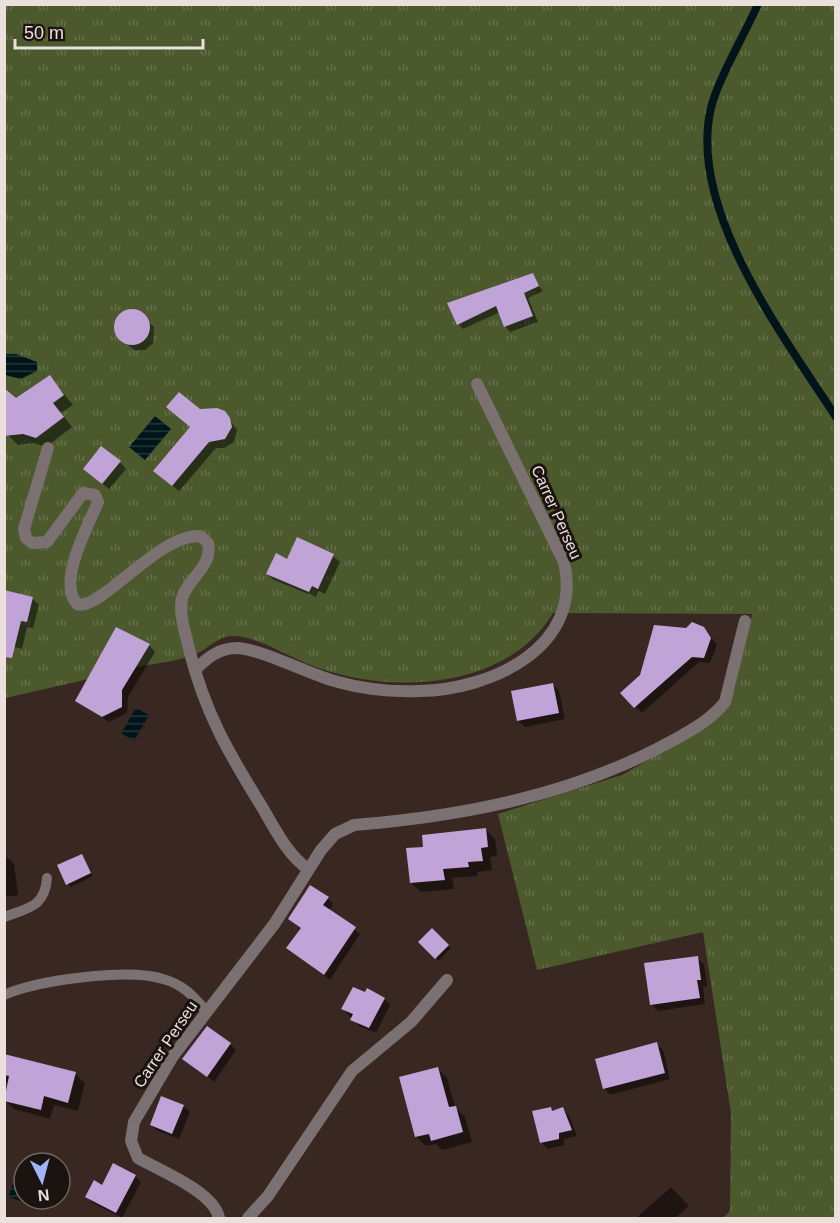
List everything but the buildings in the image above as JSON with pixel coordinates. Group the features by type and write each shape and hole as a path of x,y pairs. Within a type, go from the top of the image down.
{"street":[{"name":"Carrer Perseu","path":"195,670 214,652 241,648 338,682 385,689 435,690 501,672 525,659 546,642 555,630 566,603 567,577 564,562 477,384"},
{"path":"48,448 24,529 26,537 32,543 47,542 83,493 95,495 98,502 72,569 70,591 77,604 84,606 95,602 140,564 180,538 200,536 208,543 207,560 181,602 183,622 207,710 223,744 291,855 308,869"},
{"name":"Carrer Perseu","path":"219,1218 218,1211 207,1197 138,1158 131,1141 134,1122 173,1056 275,923 329,840 343,829 431,818 503,804 554,790 618,768 690,731 718,712 725,702 745,621"},
{"path":"248,1218 268,1196 352,1071 411,1022 447,980"}],"lane":[{"path":"4,917 40,901 46,892 47,878"},
{"path":"4,995 37,983 58,979 146,976 162,978 189,991 206,1011"}],"green space":[{"path":"4,5 835,5 835,1218 723,1218 730,1211 731,1113 703,932 537,970 498,814 622,775 707,726 734,691 752,614 553,613 532,639 506,658 476,672 444,680 410,683 376,681 343,675 313,666 251,639 232,636 218,640 196,654 182,658 5,698"}],"shaded area":[{"path":"5,354 16,354 37,362 37,371 21,379 5,375"},
{"path":"155,416 171,429 145,460 129,447"},
{"path":"136,708 149,715 134,741 121,733"},
{"path":"12,1186 12,1198 8,1197"}],"waterway":[{"path":"758,4 714,96 711,108 707,147 713,188 726,229 767,311 836,417"}]}
